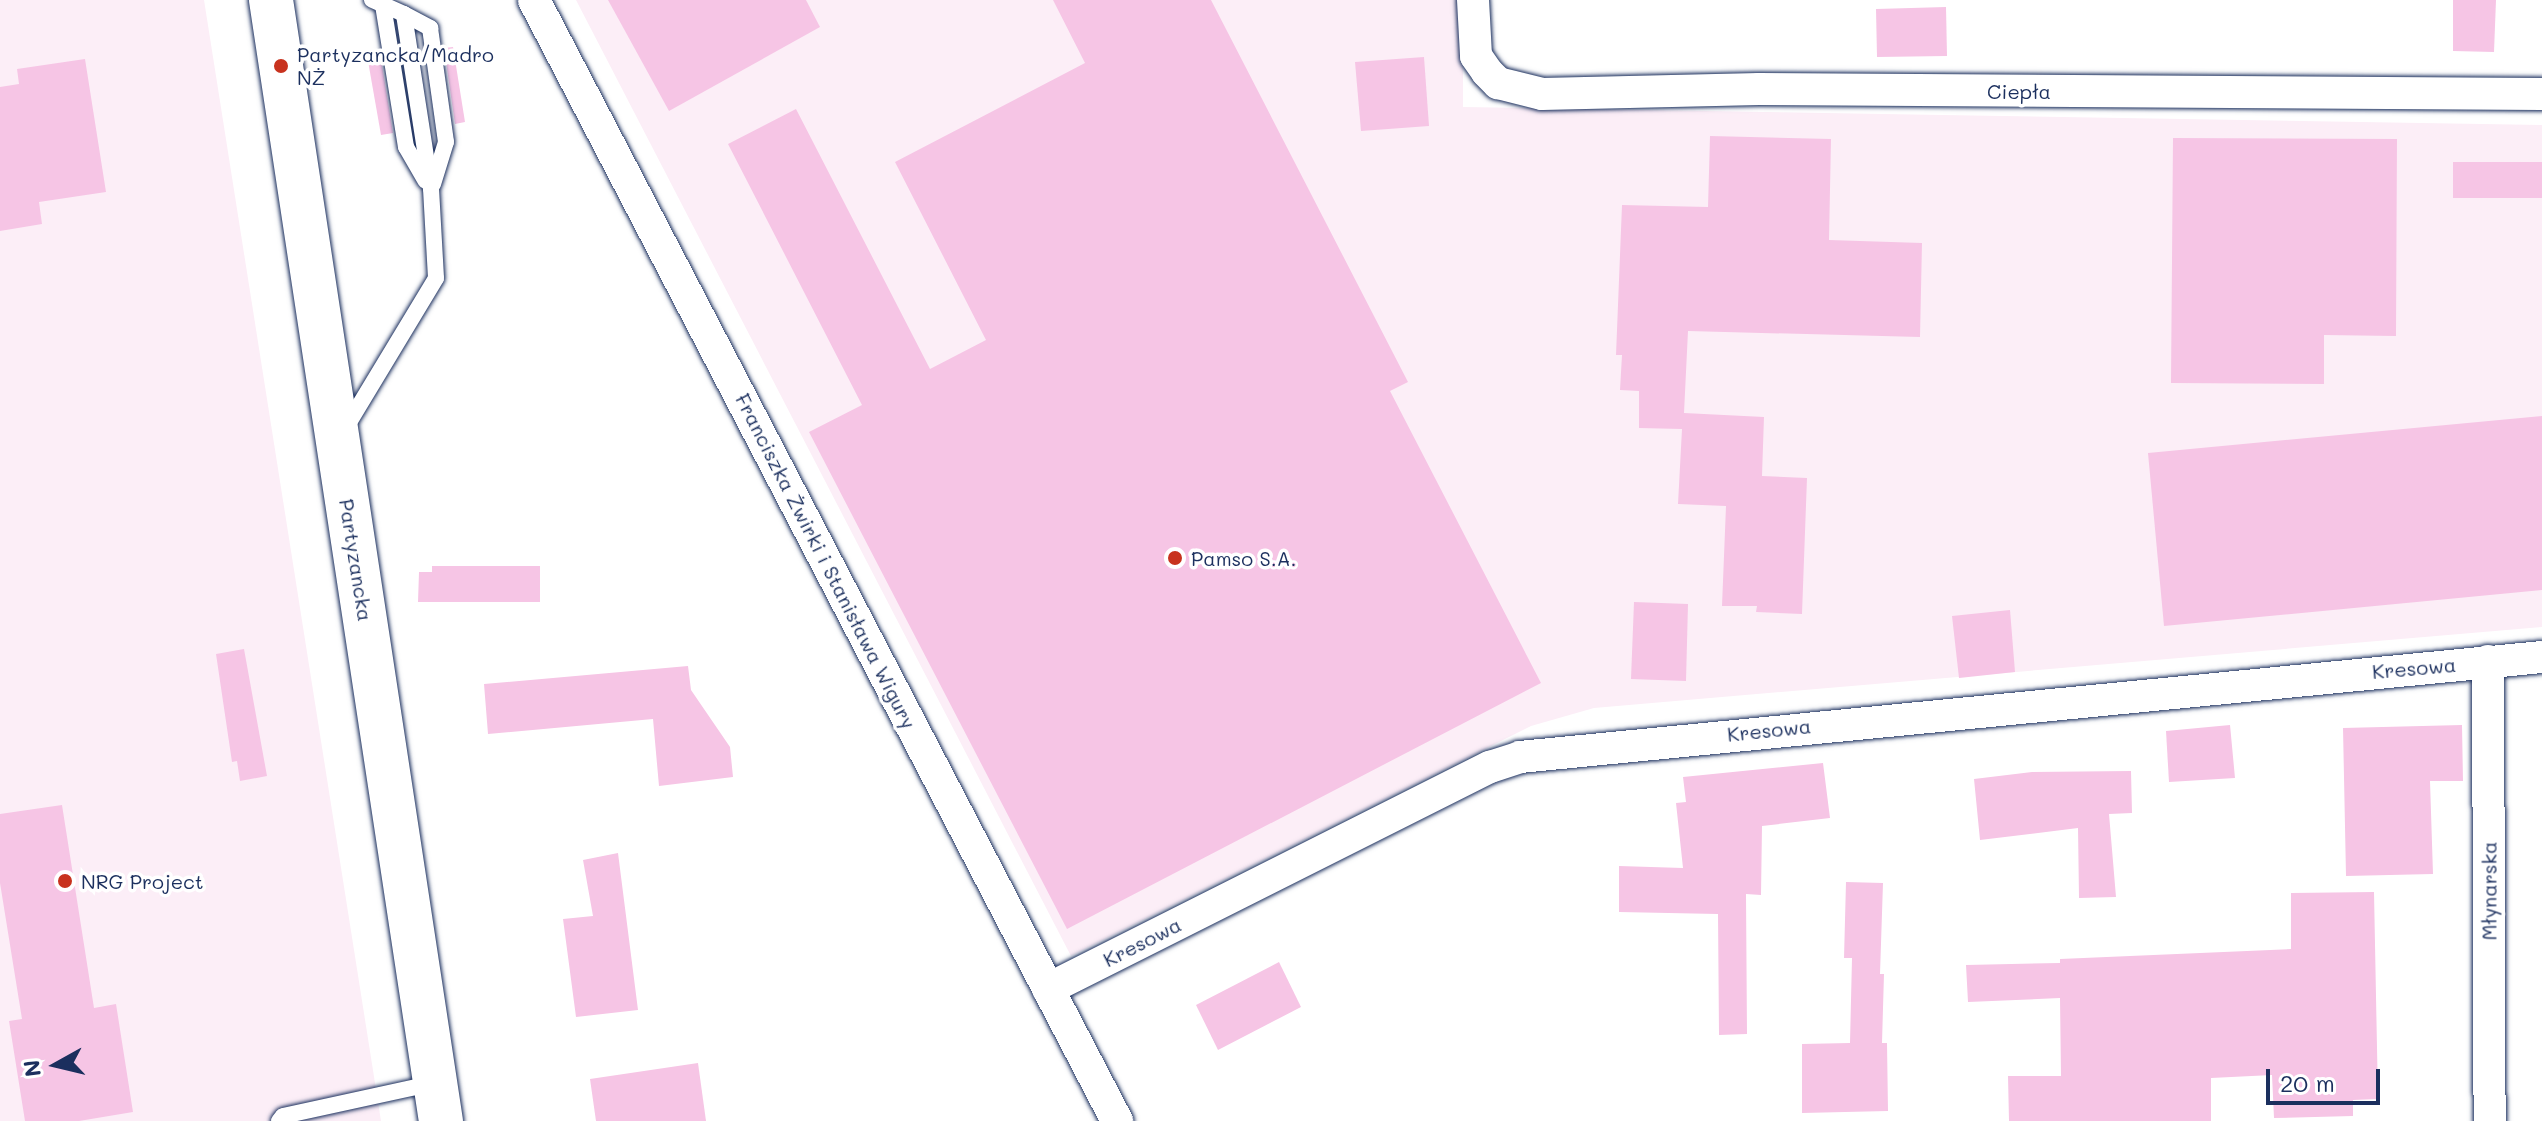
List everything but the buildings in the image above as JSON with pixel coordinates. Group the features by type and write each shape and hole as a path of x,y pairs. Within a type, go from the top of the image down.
{"main road":[{"name":"Partyzancka","path":"271,0 438,1102"}],"street":[{"name":"Franciszka Żwirki i Stanisława Wigury","path":"534,0 1117,1121"},
{"name":"Ciepła","path":"1473,0 1476,56 1498,83 1542,94 1759,89 2542,94"},
{"name":"Kresowa","path":"1048,989 1490,767 1520,757 2542,657"},
{"name":"Młynarska","path":"2488,661 2490,1121"}],"lane":[{"path":"377,2 430,28 446,142 431,189"},
{"path":"377,2 406,147 431,189"},
{"path":"338,441 436,278 431,189 404,14"},
{"path":"279,1121 283,1116 438,1102"}],"shaded area":[{"path":"0,0 204,0 381,1121 0,1121"},
{"path":"576,0 1463,0 1463,107 2542,125 2542,627 1594,708 1531,726 1071,956"}],"place":[{"name":"Partyzancka/Madro NŻ","path":"281,66"},
{"name":"Pamso S.A.","path":"1175,558"},
{"name":"NRG Project","path":"65,881"}]}
